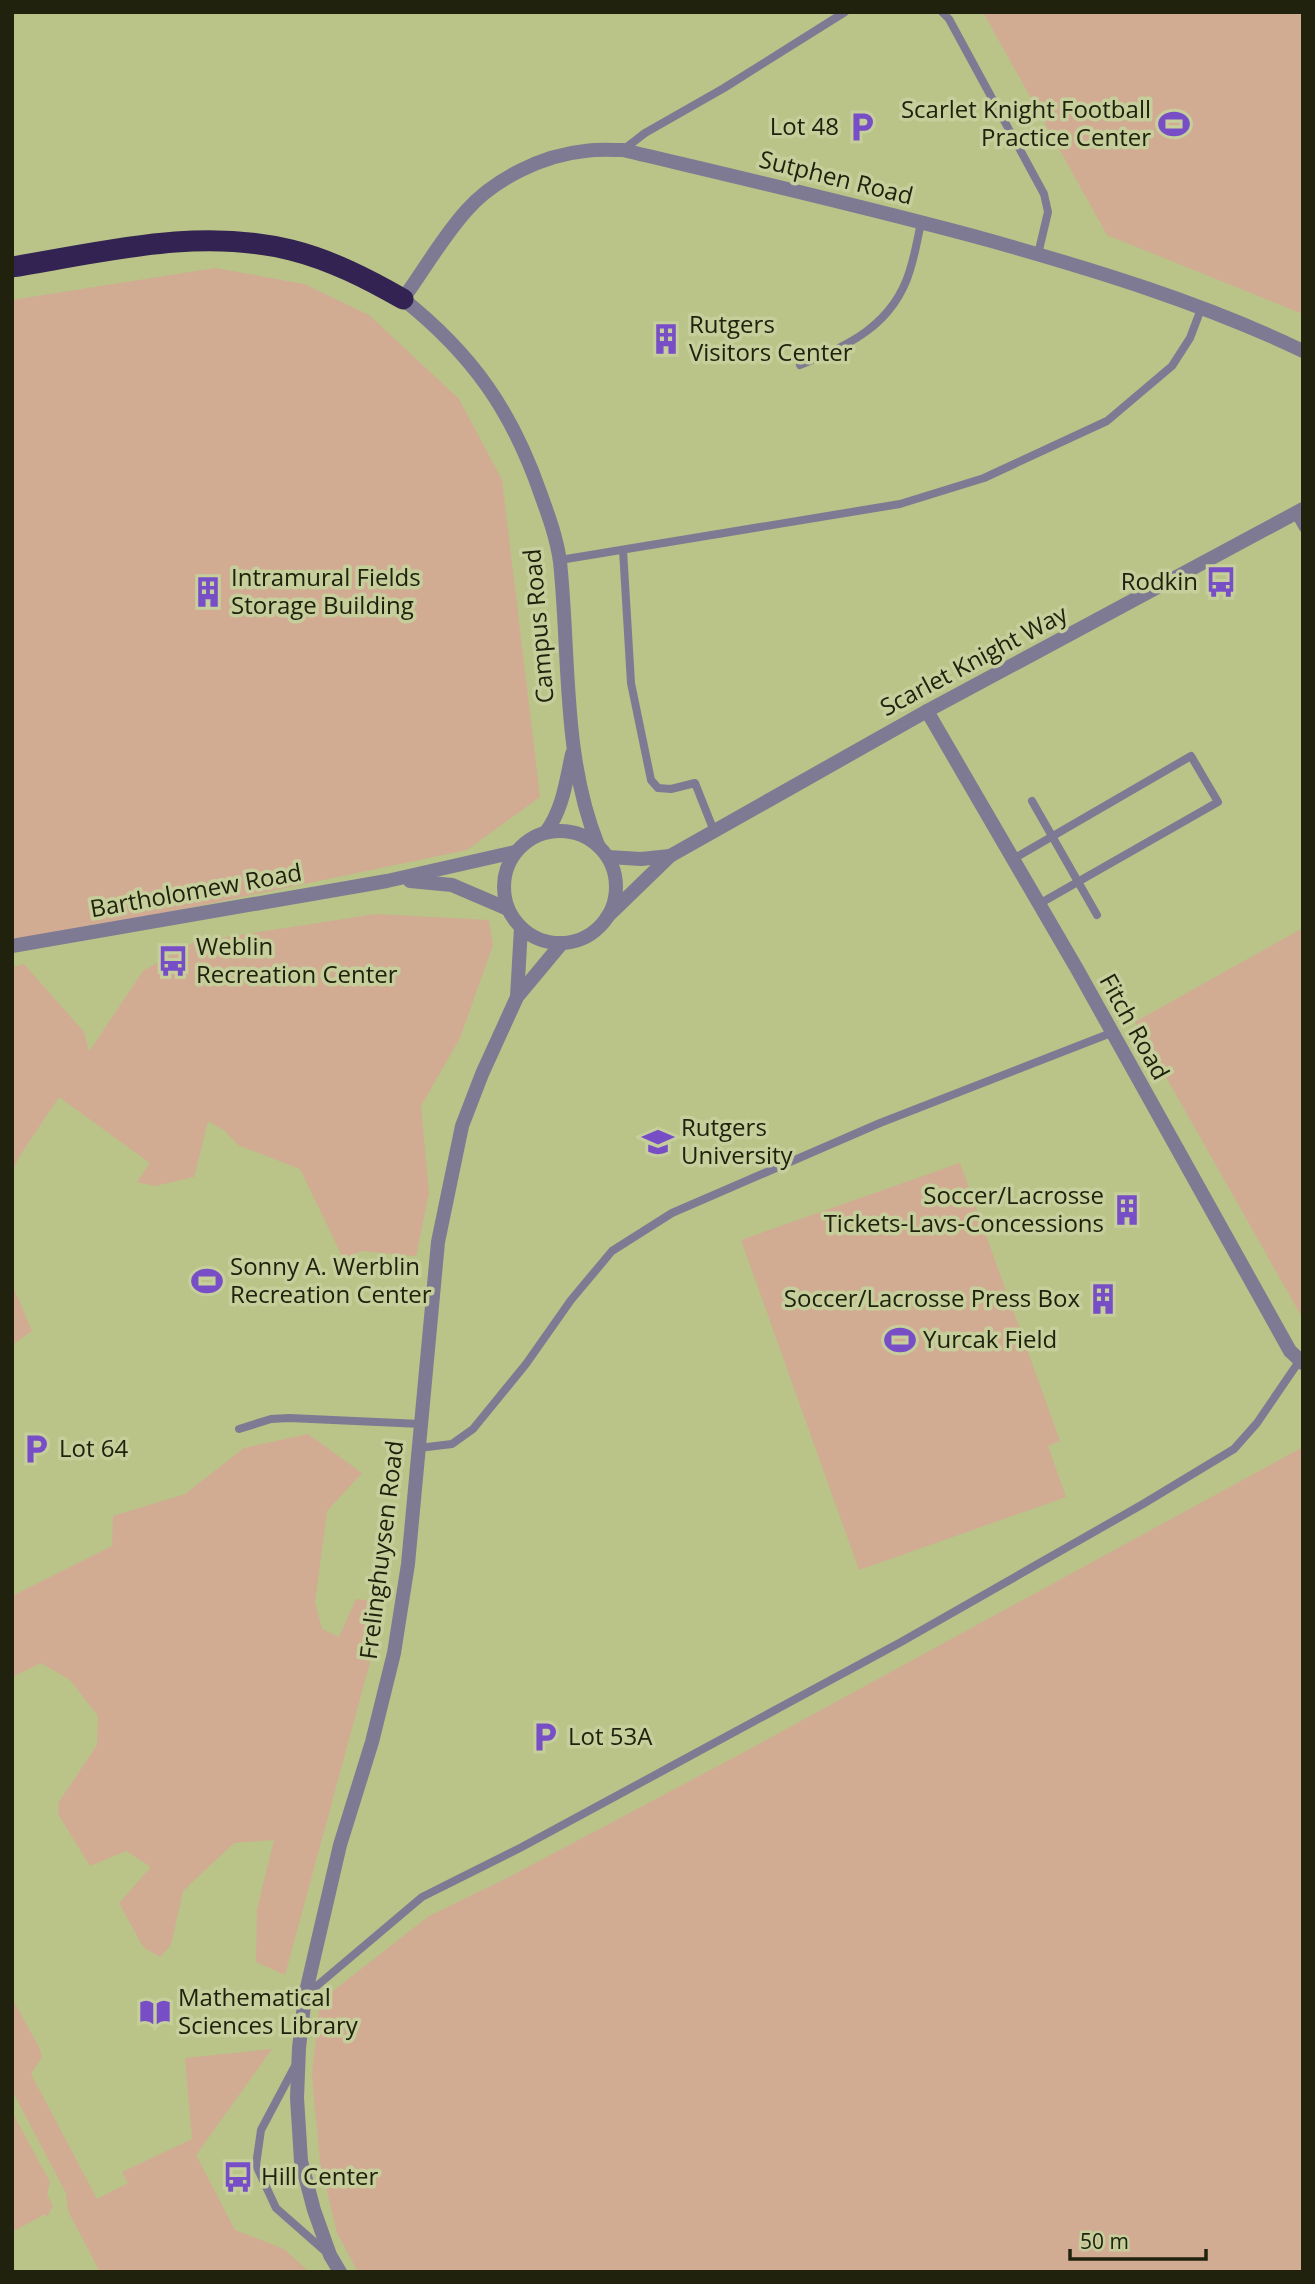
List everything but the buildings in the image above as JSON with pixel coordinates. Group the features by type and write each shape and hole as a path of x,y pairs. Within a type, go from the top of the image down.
{"highway":[{"path":"12,267 177,241 236,240 294,250 319,258 403,299"}],"street":[{"name":"Sutphen Road","path":"403,299 456,222 491,188 530,167 557,157 584,151 623,150 921,222 1038,254 1201,309 1303,351"},
{"name":"Campus Road","path":"403,299 451,341 480,373 503,408 536,480 560,560 573,746 586,815 597,845"},
{"name":"Scarlet Knight Way","path":"670,856 927,711 1299,512"},
{"name":"Fitch Road","path":"927,711 1039,904 1290,1351 1301,1362"},
{"name":"Campus Road","path":"546,832 555,820 564,795 573,746"},
{"path":"607,918 614,903 614,871 608,857 597,845 584,836 568,831 546,832 515,852 504,876 503,893 508,909 521,928 533,937 562,943 580,940 595,931 670,856"},
{"name":"Bartholomew Road","path":"12,946 387,881 515,852"},
{"path":"608,857 641,859 670,856"},
{"name":"Bartholomew Road","path":"387,881 452,885 508,909"},
{"name":"Frelinghuysen Road","path":"517,997 521,928"},
{"name":"Frelinghuysen Road","path":"340,2272 330,2255 314,2210 301,2161 297,2098 305,1996 340,1846 372,1742 394,1653 408,1564 438,1242 462,1126 517,997 562,943"}],"lane":[{"path":"623,150 645,133 724,88 845,12"},
{"path":"942,12 949,19 1044,194 1048,212 1038,254"},
{"path":"800,365 845,346 866,333 894,304 911,270 921,222"},
{"path":"560,560 900,504 984,478 1107,421 1172,366 1190,338 1201,309"},
{"path":"1299,512 1303,528"},
{"path":"623,550 631,683 651,780 658,788 671,789 695,783 714,831"},
{"path":"1013,859 1191,756 1218,802 1039,904"},
{"path":"1032,801 1097,915"},
{"path":"419,1448 452,1444 472,1429 526,1364 571,1300 612,1251 672,1213 880,1123 1111,1033"},
{"path":"305,1996 422,1897 532,1842 901,1643 1234,1449 1257,1423 1301,1362"},
{"path":"239,1429 271,1419 289,1418 421,1424"},
{"path":"298,2060 261,2130 256,2165 276,2207 330,2255"}],"shaded area":[{"name":"Rutgers University","path":"12,12 1303,12 1303,2272 12,2272"},
{"name":"Scarlet Knight Football Practice Center","path":"983,12 1303,12 1303,314 1107,235"},
{"path":"215,268 304,284 369,315 459,399 502,480 540,797 467,850 12,945 12,300"},
{"path":"376,914 489,920 493,945 460,1038 421,1106 429,1193 416,1256 362,1251 343,1258 300,1169 238,1145 225,1131 208,1121 194,1177 155,1186 137,1182 150,1163 59,1097 19,1157 12,1174 12,967 24,964 84,1032 89,1052 143,971 194,942"},
{"path":"1303,928 1303,1319 1135,1022"},
{"name":"Yurcak Field","path":"960,1163 1060,1441 1048,1446 1066,1497 859,1570 741,1240"},
{"path":"12,1284 32,1331 12,1345"},
{"path":"308,1434 362,1473 327,1511 315,1602 322,1629 339,1637 356,1599 386,1603 285,1975 256,1962 257,1909 274,1840 234,1843 183,1891 171,1945 160,1957 143,1947 119,1903 151,1867 126,1851 90,1866 58,1814 59,1802 97,1745 98,1716 70,1680 41,1663 12,1677 12,1596 112,1546 113,1516 185,1494 244,1448"},
{"path":"1303,1447 1303,2272 358,2272 337,2233 320,2162 312,2075 320,2001 429,1916 509,1877 735,1757"},
{"path":"12,1998 42,2057 31,2074 97,2199 128,2183 122,2172 192,2139 185,2058 272,2049 196,2155 235,2230 284,2249 309,2272 100,2272 68,2211 66,2193 12,2090"},
{"path":"12,2112 50,2182 47,2195 53,2206 47,2217 45,2214 12,2232"}],"place":[{"name":"Scarlet Knight Football Practice Center","path":"1174,124"},
{"name":"Lot 48","path":"862,127"},
{"name":"Rutgers Visitors Center","path":"666,339"},
{"name":"Rodkin","path":"1221,582"},
{"name":"Intramural Fields Storage Building","path":"208,592"},
{"name":"Weblin Recreation Center","path":"173,961"},
{"name":"Rutgers University","path":"658,1142"},
{"name":"Soccer/Lacrosse Tickets-Lavs-Concessions","path":"1127,1210"},
{"name":"Sonny A. Werblin Recreation Center","path":"207,1281"},
{"name":"Soccer/Lacrosse Press Box","path":"1103,1299"},
{"name":"Yurcak Field","path":"900,1340"},
{"name":"Lot 64","path":"36,1449"},
{"name":"Lot 53A","path":"545,1737"},
{"name":"Mathematical Sciences Library","path":"155,2012"},
{"name":"Hill Center","path":"238,2177"}]}
